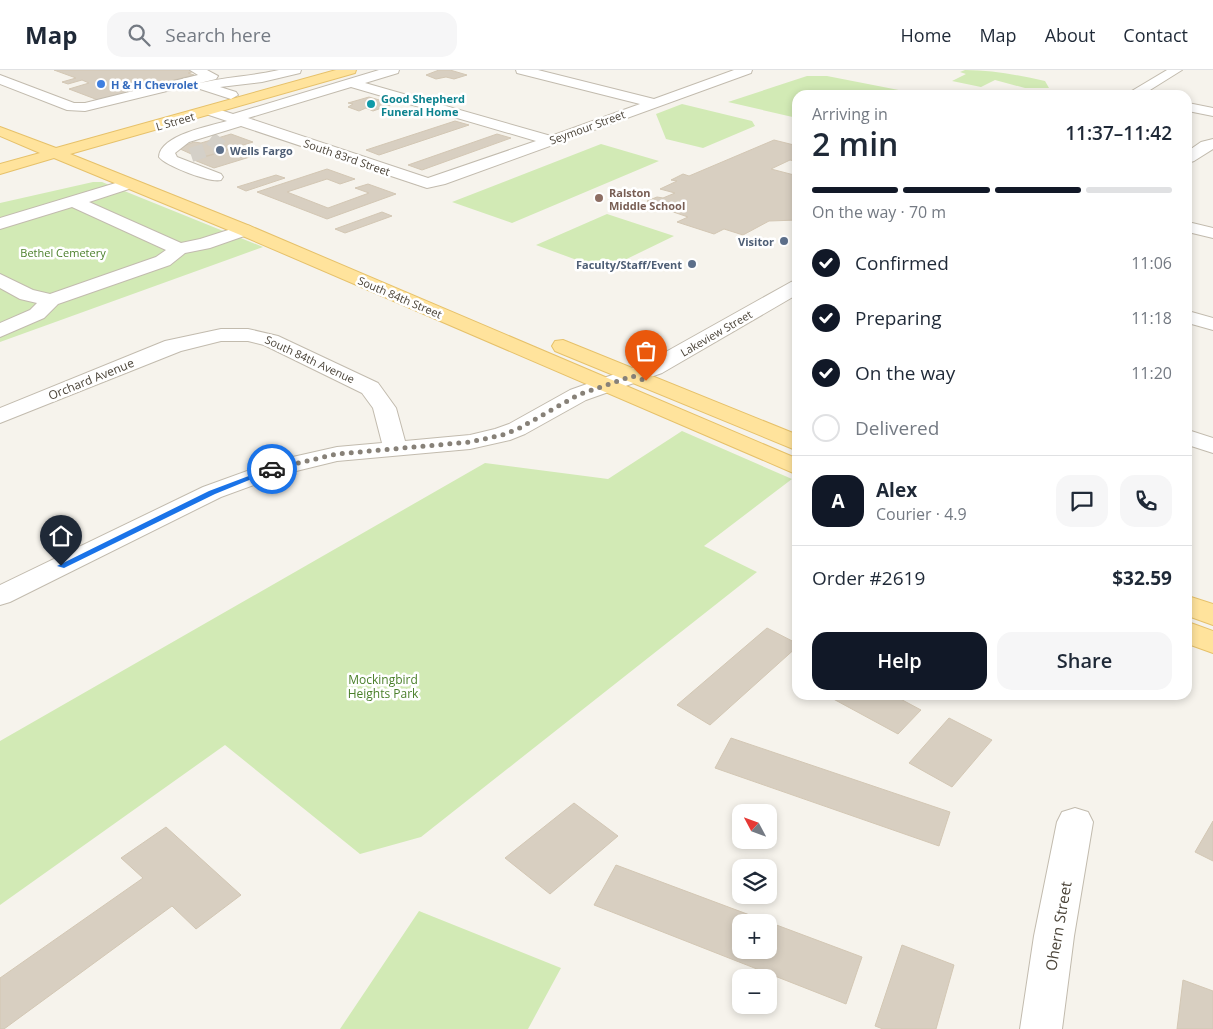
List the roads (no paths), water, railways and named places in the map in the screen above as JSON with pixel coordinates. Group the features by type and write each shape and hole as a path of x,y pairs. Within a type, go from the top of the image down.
{"main road":[{"name":"L Street","path":"0,158 63,139 318,70"},
{"name":"L Street","path":"0,169 211,110 349,76"},
{"name":"South 84th Street","path":"0,131 244,230 792,465"},
{"path":"63,139 103,155"},
{"name":"South 84th Street","path":"199,195 511,325"},
{"path":"547,340 792,442"},
{"path":"1192,607 1213,615"},
{"path":"1192,634 1213,643"}],"street":[{"path":"205,86 232,80 262,78 295,70"},
{"path":"171,154 349,76 393,70"},
{"path":"522,70 654,103"},
{"name":"Seymour Street","path":"427,183 439,181 742,70"},
{"path":"1140,90 1171,71"},
{"path":"3,83 72,107 101,104 193,76 205,86 231,95"},
{"path":"349,76 550,140"},
{"path":"1192,108 1213,112"},
{"name":"South 83rd Street","path":"211,110 229,127 268,130 427,183"},
{"path":"229,127 268,130"},
{"path":"1192,155 1206,145 1213,144"},
{"path":"171,154 191,155"},
{"path":"171,154 215,177"},
{"path":"1192,159 1204,163"},
{"path":"0,224 130,184"},
{"path":"74,201 179,250"},
{"path":"1192,228 1213,233"},
{"path":"0,331 37,314 51,300 163,261 179,250 204,244 244,230"},
{"path":"0,280 27,295 51,300"},
{"name":"Lakeview Street","path":"0,596 240,481 310,459 365,450 470,442 502,435 518,429 578,395 654,368 792,289"},
{"path":"776,298 792,303"},
{"path":"1192,318 1213,324"},
{"name":"South 84th Avenue","path":"182,343 220,335 261,337 271,340 370,388 378,394 384,405 395,448"},
{"name":"Orchard Avenue","path":"0,416 182,343"},
{"path":"1192,438 1213,446"},
{"name":"Ohern Street","path":"1041,1029 1054,936 1075,822"}],"tunnel":[{"path":"191,155 212,148 220,137"}],"place":[{"name":"H & H Chevrolet","path":"101,84"},
{"name":"Good Shepherd Funeral Home","path":"371,104"},
{"name":"Wells Fargo","path":"220,150"},
{"name":"Ralston Middle School","path":"599,198"},
{"name":"Visitor","path":"784,241"},
{"name":"Faculty/Staff/Event","path":"692,264"}],"park label":[{"name":"Bethel Cemetery","path":"63,252"},
{"name":"Mockingbird Heights Park","path":"383,686"}]}
